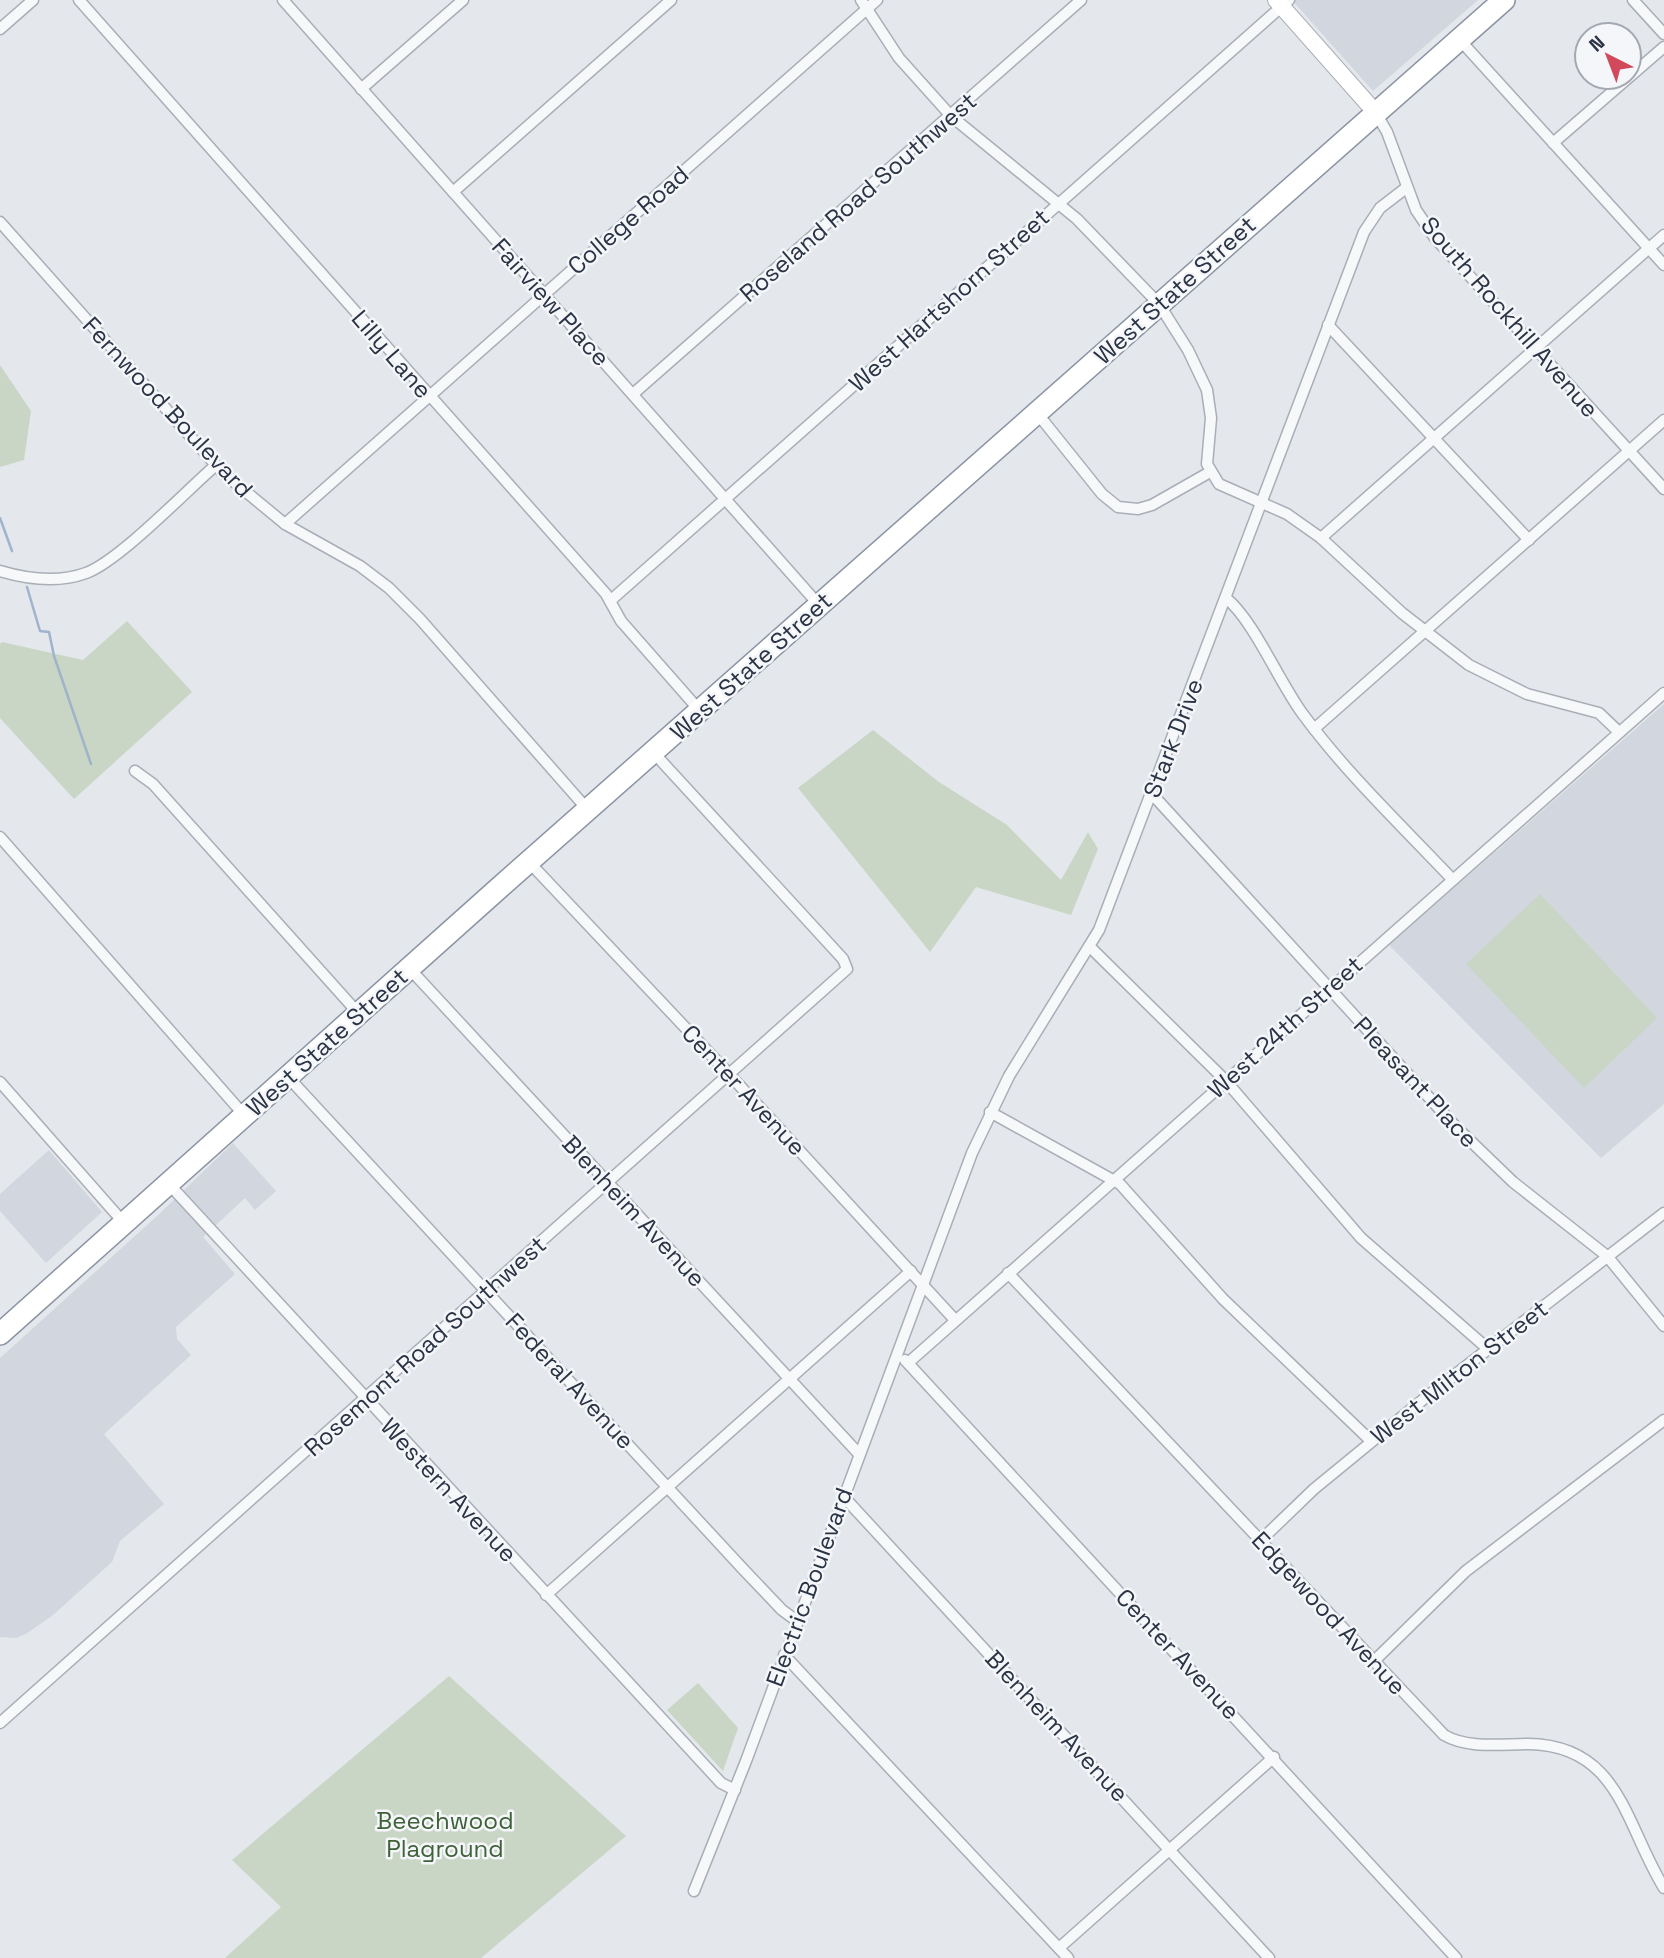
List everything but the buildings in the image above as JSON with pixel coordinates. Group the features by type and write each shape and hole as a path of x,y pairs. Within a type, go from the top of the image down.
{"highway":[{"name":"West State Street","path":"0,1334 587,810 1504,0"}],"street":[{"path":"0,29 33,0"},
{"name":"Lilly Lane","path":"79,0 610,601 621,621 699,711"},
{"name":"Fairview Place","path":"283,0 819,605"},
{"path":"361,89 463,0"},
{"path":"453,192 671,0"},
{"name":"College Road","path":"285,524 864,5 877,0"},
{"name":"Roseland Road Southwest","path":"633,394 1082,0"},
{"path":"1633,0 1664,34"},
{"name":"South Rockhill Avenue","path":"1282,2 1376,113 1387,132 1406,188 1421,219 1435,238 1664,489"},
{"name":"West Hartshorn Street","path":"610,601 1282,2"},
{"path":"864,5 899,58 951,116 1058,203 1129,270 1159,304 1188,350 1207,390 1211,418 1206,453 1210,472 1225,489 1287,514 1321,538 1425,632 1486,674 1542,699 1599,713 1619,732"},
{"path":"1459,39 1664,265"},
{"path":"1553,143 1664,47"},
{"name":"Stark Drive","path":"922,1283 990,1112 1009,1076 1090,947 1152,793 1368,226 1380,208 1406,188"},
{"name":"Fernwood Boulevard","path":"0,222 216,465 254,502 285,524 360,566 405,603 587,810"},
{"path":"1321,538 1664,235"},
{"path":"1328,326 1529,540"},
{"path":"1037,413 1102,494 1118,506 1145,508 1210,472"},
{"path":"1314,729 1664,420"},
{"path":"0,571 44,579 89,572 126,545 216,465"},
{"path":"1226,598 1242,613 1270,665 1314,729 1452,879"},
{"name":"West 24th Street","path":"908,1363 1664,693"},
{"name":"Rosemont Road Southwest","path":"0,1723 844,973 847,966 653,752"},
{"path":"135,771 153,784 359,1014"},
{"name":"Pleasant Place","path":"1152,793 1487,1158 1607,1256 1664,1326"},
{"path":"0,837 244,1115"},
{"name":"Center Avenue","path":"529,862 956,1320"},
{"path":"1090,947 1225,1080 1361,1237 1488,1349"},
{"name":"Blenheim Avenue","path":"410,968 859,1454"},
{"name":"Federal Avenue","path":"288,1077 782,1610 797,1621"},
{"path":"0,1083 124,1223"},
{"path":"990,1112 1113,1179 1223,1298 1371,1441"},
{"name":"Western Avenue","path":"168,1183 721,1783 735,1790"},
{"name":"West Milton Street","path":"1261,1540 1314,1489 1371,1441 1664,1213"},
{"path":"546,1595 911,1271"},
{"name":"Edgewood Avenue","path":"1008,1273 1425,1718 1452,1740 1473,1744 1552,1745 1585,1758 1615,1788 1664,1888"},
{"name":"Electric Boulevard","path":"694,1891 735,1790 922,1283"},
{"name":"Center Avenue","path":"897,1354 1274,1757 1456,1958"},
{"path":"1373,1662 1466,1571 1664,1420"},
{"name":"Blenheim Avenue","path":"843,1496 1269,1958"},
{"path":"784,1655 1068,1958"},
{"path":"1059,1948 1274,1757"}],"shaded area":[{"path":"1292,0 1478,0 1373,91"},
{"path":"1664,704 1664,1104 1601,1158 1389,945"},
{"path":"233,1143 276,1191 255,1210 245,1198 203,1237 235,1274 176,1327 177,1339 191,1355 104,1434 164,1504 120,1541 112,1562 53,1615 26,1634 16,1638 0,1637 0,1358 156,1217"},
{"path":"49,1150 102,1212 46,1263 0,1211 0,1194"}],"green space":[{"path":"0,365 31,411 24,460 0,467"},
{"path":"127,621 192,692 74,799 0,718 0,644 2,642 83,660"},
{"path":"873,730 939,782 1007,825 1061,880 1088,832 1098,849 1071,915 976,887 930,952 798,788"},
{"path":"1540,894 1657,1018 1584,1088 1466,964"},
{"name":"Beechwood Plaground","path":"449,1676 626,1836 481,1958 225,1958 281,1907 232,1860"},
{"path":"698,1683 738,1728 723,1771 667,1710"}],"waterway":[{"path":"0,518 12,551"},
{"path":"27,587 40,631 49,632 54,656 91,764"}]}
